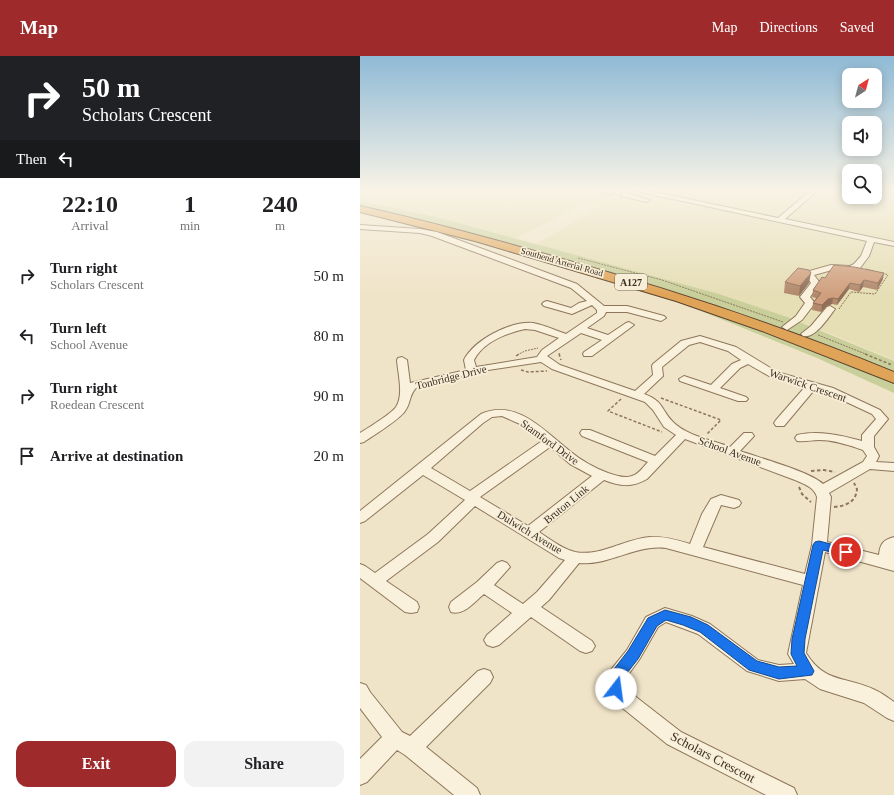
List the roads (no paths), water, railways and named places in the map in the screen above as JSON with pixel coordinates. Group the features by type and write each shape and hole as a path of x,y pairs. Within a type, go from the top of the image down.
{"highway":[{"name":"Southend Arterial Road","path":"427,225 675,295 799,339 894,378"},
{"name":"Southend Arterial Road","path":"450,225 684,291 787,327 812,334 894,369"}],"street":[{"path":"805,225 894,244"},
{"path":"360,227 420,231 434,234 574,286 598,306 601,314 547,354"},
{"path":"787,327 799,318 810,303 806,297 816,283 809,274 831,267 851,269 857,266 865,256 871,240"},
{"path":"547,304 572,311 582,305 627,309 661,318"},
{"path":"812,334 814,328 834,310"},
{"path":"472,372 469,363 470,358 481,344 489,339 516,329 530,326 567,338"},
{"path":"588,354 629,326"},
{"path":"580,329 609,340"},
{"name":"Warwick Crescent","path":"639,393 658,376 657,366 685,343 691,340 700,339 726,347 732,349 773,374 813,385 876,412 882,417 882,420 868,435 868,447 873,456 868,465"},
{"name":"Tonbridge Drive","path":"360,439 400,410 404,401 404,393 412,386 547,354"},
{"name":"School Avenue","path":"547,354 556,367 639,393 658,408 668,424 681,436 732,452 802,478 814,483 822,491"},
{"path":"402,360 404,393"},
{"path":"713,389 736,366 749,360"},
{"path":"684,379 742,399"},
{"path":"780,423 813,385"},
{"name":"Stamford Drive","path":"360,518 420,471 477,422 490,414 502,413 512,415 536,428 576,462 602,475 625,481 637,479 681,436"},
{"path":"586,433 657,461"},
{"path":"732,452 748,436"},
{"path":"801,438 832,438 849,441 868,447"},
{"path":"375,581 433,538 472,498 550,441"},
{"path":"894,467 868,465 822,491 824,497 819,545 810,581 799,639 798,654 807,671 826,683 869,696 894,712"},
{"name":"Dulwich Avenue","path":"420,471 425,470 530,532 564,554 575,558 585,559 600,556 643,543 653,542 810,581"},
{"name":"Bruton Link","path":"530,532 602,475"},
{"path":"694,551 709,514 716,502 721,500 734,503"},
{"path":"819,545 891,564 887,546 894,542"},
{"path":"493,640 528,611 543,596 575,558"},
{"path":"457,607 483,586 502,567"},
{"path":"360,570 411,607"},
{"path":"483,586 586,646"},
{"name":"Scholars Crescent","path":"787,795 674,738 621,696 616,689 616,677 633,655 652,622 665,615 686,621 704,629 754,666 779,673 807,671"},
{"path":"412,748 484,676"},
{"path":"361,696 395,738 412,748 470,795"},
{"path":"360,776 395,738"}]}
